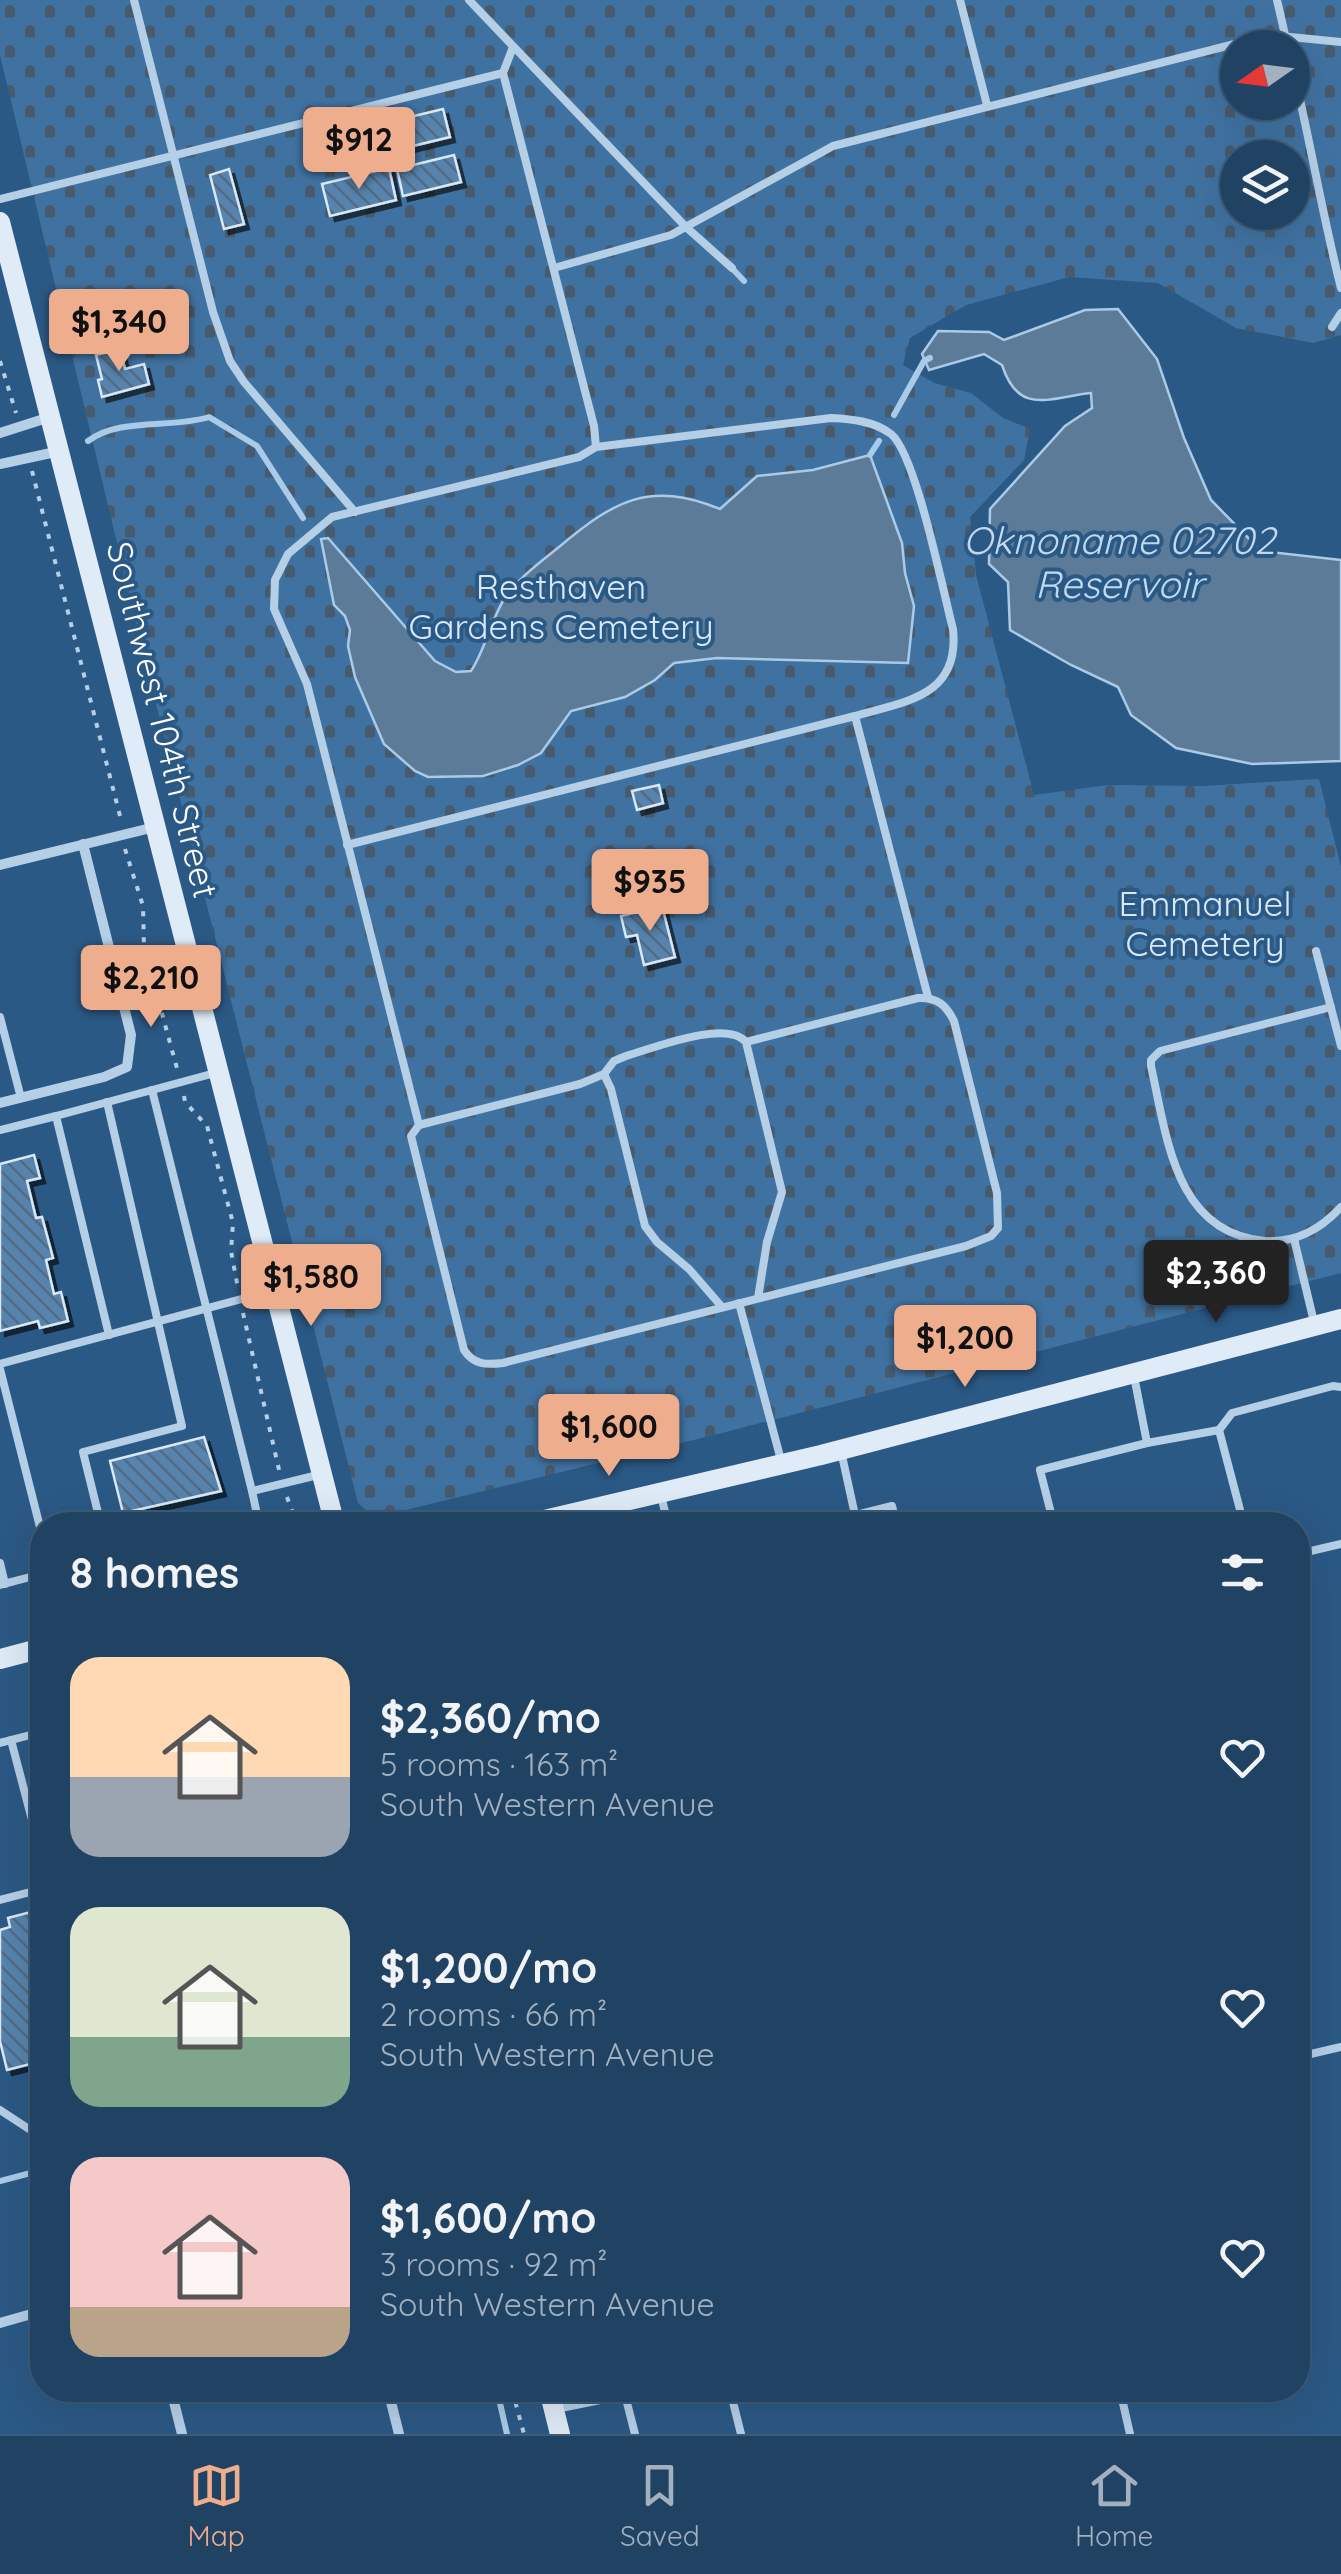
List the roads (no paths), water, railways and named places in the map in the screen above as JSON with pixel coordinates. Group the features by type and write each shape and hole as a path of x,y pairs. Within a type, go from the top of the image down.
{"main road":[{"name":"Southwest 104th Street","path":"0,222 332,1512"},
{"path":"579,1512 840,1450 1341,1319"},
{"path":"0,1659 30,1651"},
{"path":"552,2402 560,2434"}],"street":[{"path":"0,433 51,417"},
{"path":"0,464 60,451"},
{"path":"0,865 156,826"},
{"path":"0,1103 104,1077 128,1067 132,1035 82,844"},
{"path":"0,2323 30,2314"},
{"path":"174,2402 182,2434"},
{"path":"391,2402 399,2434"}],"lane":[{"path":"134,0 212,312 230,361 355,512"},
{"path":"469,0 686,227 732,268"},
{"path":"960,0 986,106"},
{"path":"1277,0 1284,30"},
{"path":"1310,39 1341,42"},
{"path":"513,47 504,73 594,426 596,448"},
{"path":"554,268 671,236 833,146 1220,48"},
{"path":"0,199 504,73"},
{"path":"1305,120 1323,220 1341,288"},
{"path":"1332,326 1341,313"},
{"path":"347,845 856,716 924,694 941,681 954,658 953,629 912,473 893,435 851,419 831,418 596,448 578,458 332,517 288,554 272,596 279,627 307,684 347,845 419,1125"},
{"path":"856,716 928,998"},
{"path":"1316,951 1341,1046"},
{"path":"746,1042 928,998 943,1004 954,1022 997,1193 998,1228 991,1236 966,1246 503,1362 476,1363 469,1358 461,1340 411,1136 419,1125 580,1084 604,1074 614,1061 626,1056 722,1031 740,1035 746,1042 782,1192 758,1298"},
{"path":"1330,1007 1160,1051 1152,1060 1178,1173 1192,1201 1215,1225 1233,1234 1268,1241 1294,1239 1316,1229 1341,1207"},
{"path":"0,1017 21,1098"},
{"path":"0,1130 220,1072"},
{"path":"604,1074 645,1226 657,1242 690,1269 722,1308"},
{"path":"152,1090 256,1512"},
{"path":"98,1512 83,1452 182,1426 107,1102"},
{"path":"56,1116 109,1334"},
{"path":"1294,1239 1315,1326"},
{"path":"36,1512 0,1366 276,1290"},
{"path":"739,1303 782,1464"},
{"path":"1133,1372 1147,1443"},
{"path":"1051,1512 1040,1470 1218,1430 1232,1413 1341,1387"},
{"path":"1218,1430 1240,1512"},
{"path":"840,1450 853,1512"},
{"path":"252,1491 322,1474"},
{"path":"660,1493 665,1512"},
{"path":"867,1512 892,1506 894,1512"},
{"path":"1310,1551 1341,1544"},
{"path":"0,1564 3,1585 30,1577"},
{"path":"0,1743 30,1735"},
{"path":"10,1740 30,1814"},
{"path":"0,1900 30,1892"},
{"path":"1310,2054 1341,2047"},
{"path":"0,2110 30,2130"},
{"path":"627,2402 635,2434"},
{"path":"733,2402 741,2434"},
{"path":"1123,2402 1130,2434"}],"water":[{"name":"Oknoname 02702 Reservoir","path":"1118,309 1157,359 1184,438 1211,500 1261,551 1341,560 1341,761 1252,764 1176,748 1131,715 1118,687 1010,630 1008,582 989,564 990,509 1065,426 1092,408 1091,393 1049,400 1027,398 1017,392 1002,365 984,354 929,370 922,354 938,331 989,332 1004,340 1085,310"},
{"path":"870,455 902,543 914,606 908,663 717,658 674,663 655,680 625,697 571,711 541,753 483,776 428,777 384,744 355,677 348,646 350,630 345,616 334,605 321,539 328,538 435,661 456,672 471,671 498,609 515,586 579,531 615,507 652,496 673,496 720,509 757,476 813,470"}],"waterway":[{"path":"729,265 744,281"},
{"path":"894,415 924,361 930,358"},
{"path":"88,441 130,426 209,417 257,446 303,518"},
{"path":"870,455 879,441"},
{"path":"0,2181 30,2173"},
{"path":"500,2402 507,2434"}],"park label":[{"name":"Resthaven Gardens Cemetery","path":"561,607"},
{"name":"Emmanuel Cemetery","path":"1205,924"}]}
